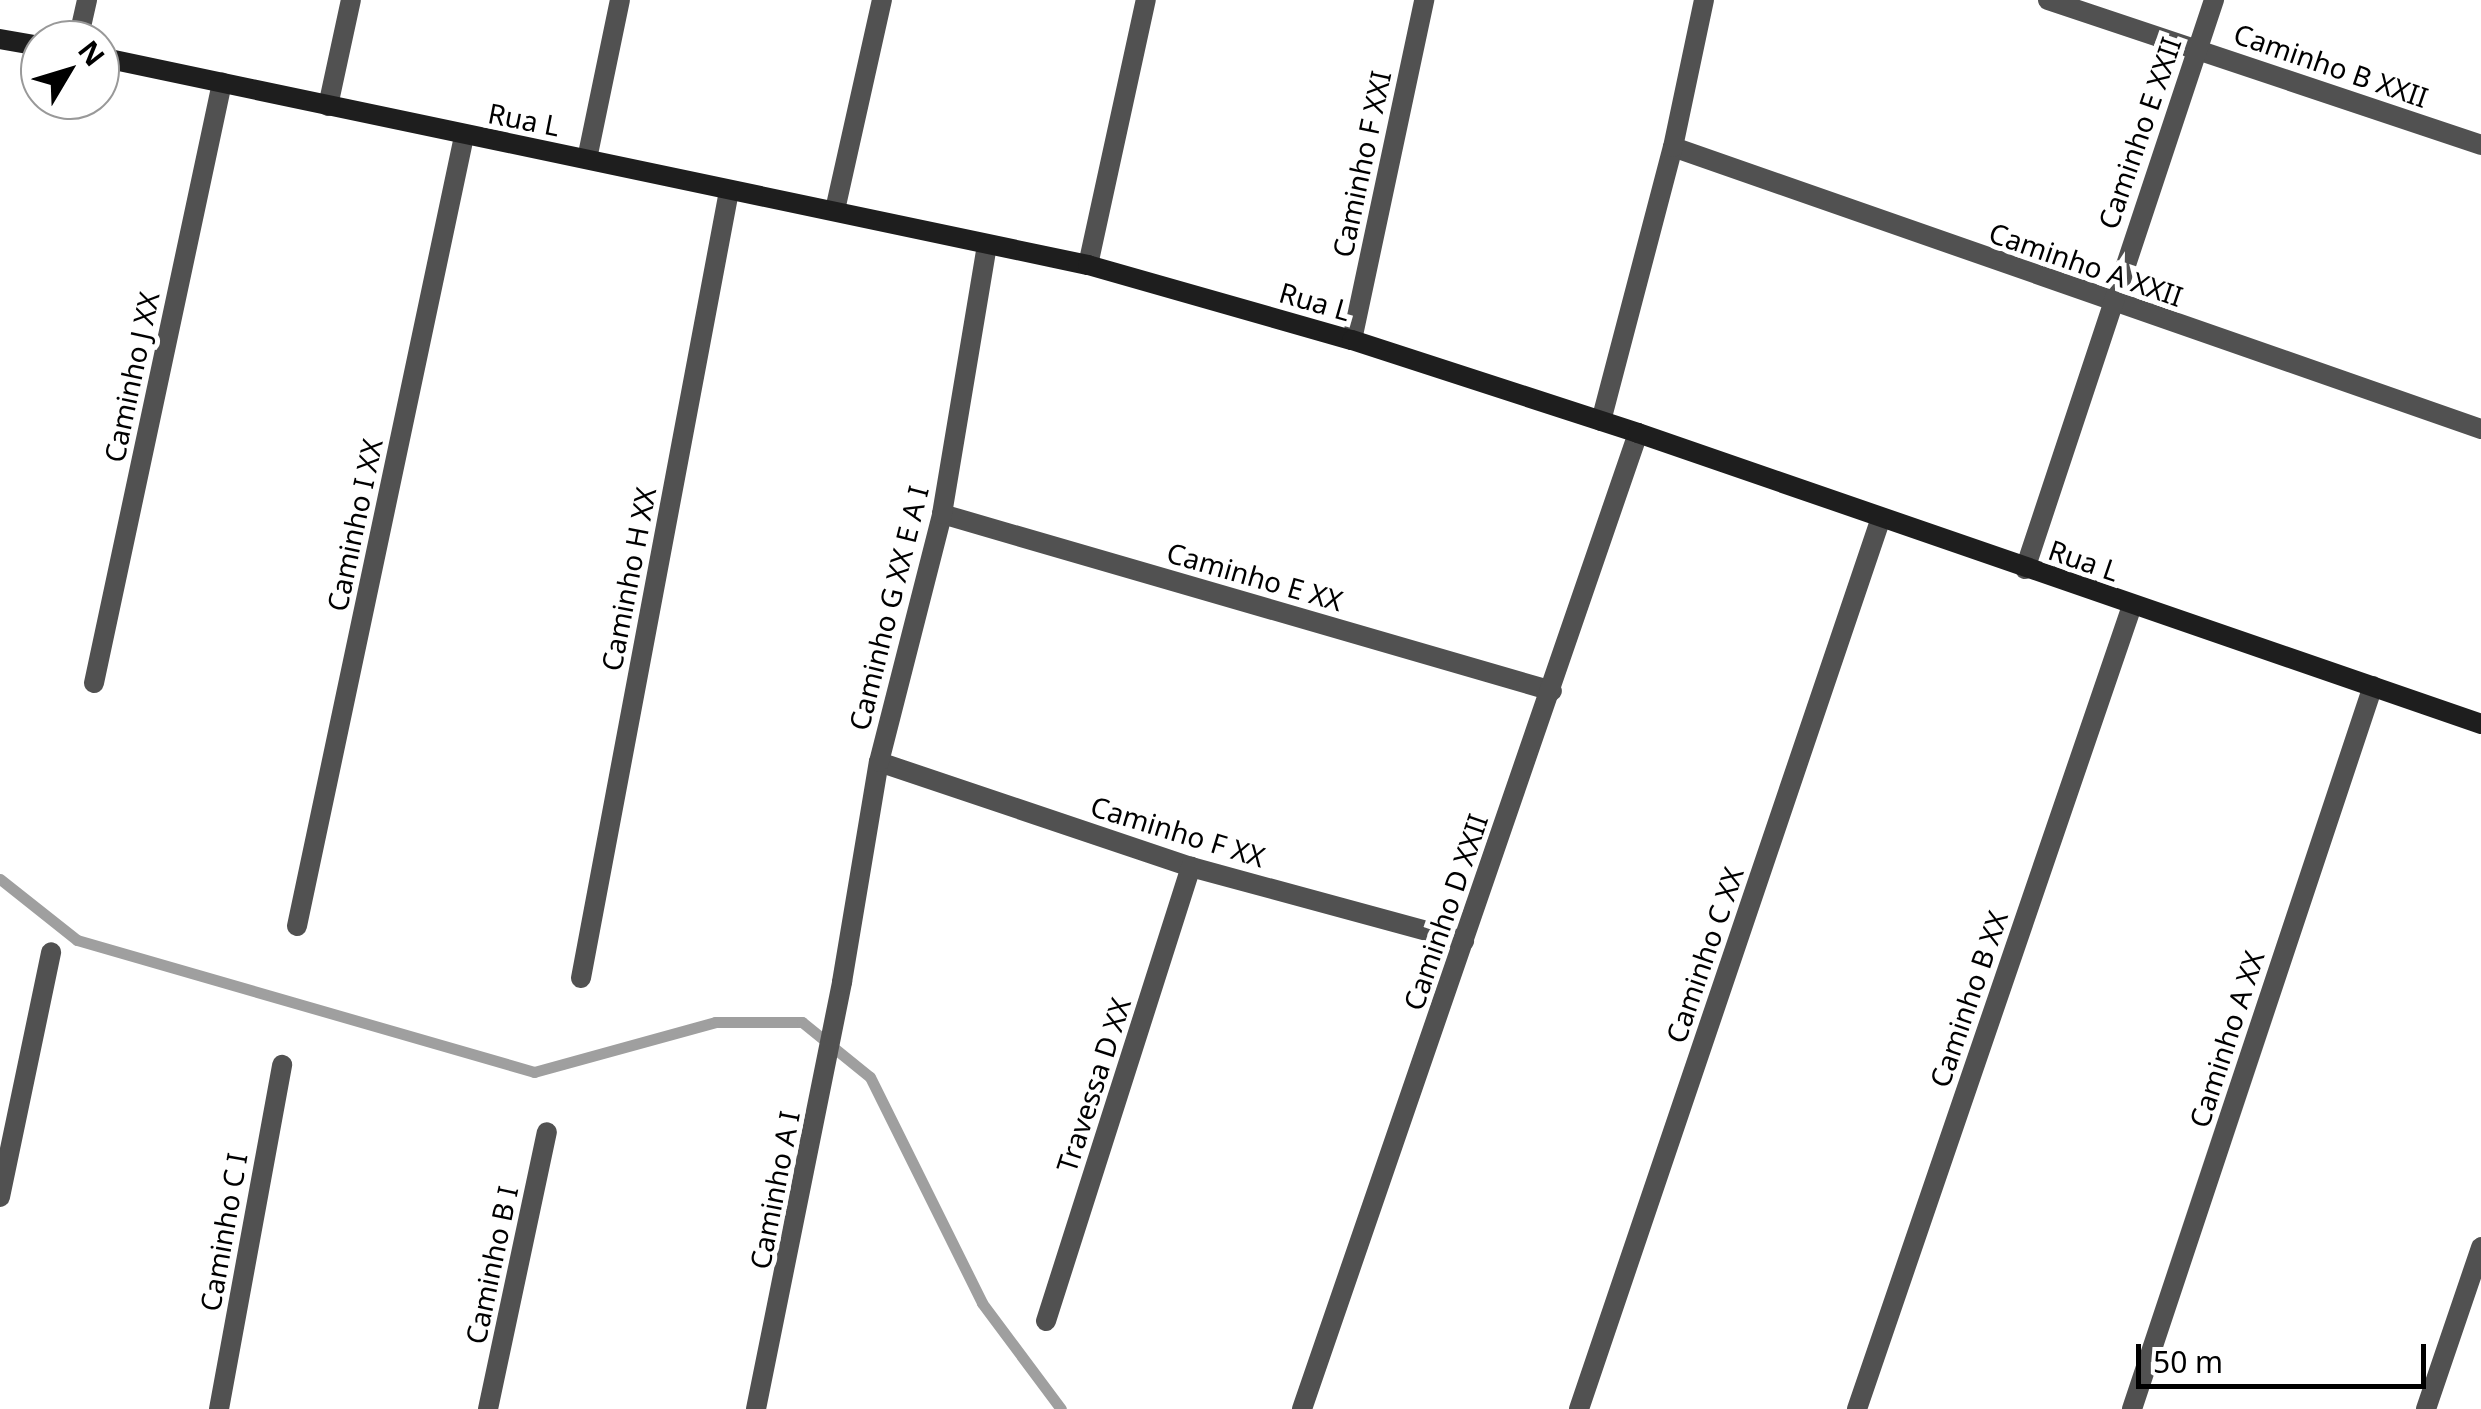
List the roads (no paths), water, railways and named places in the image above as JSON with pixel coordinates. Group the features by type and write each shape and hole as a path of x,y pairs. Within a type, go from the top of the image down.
{"street":[{"path":"328,106 351,0"},
{"path":"587,159 620,0"},
{"path":"835,210 882,0"},
{"path":"1088,265 1146,0"},
{"name":"Caminho F XXI","path":"1352,340 1424,0"},
{"path":"1602,421 1674,147 1704,0"},
{"name":"Caminho B XXII","path":"2048,0 2481,145"},
{"name":"Caminho E XXII","path":"2025,569 2214,0"},
{"name":"Rua L","path":"120,61 1088,265 1352,340 1602,421 2481,724"},
{"name":"Caminho J XX","path":"94,684 222,82"},
{"name":"Caminho I XX","path":"298,926 464,136"},
{"name":"Caminho A XXII","path":"1674,147 2111,303 2481,429"},
{"name":"Caminho H XX","path":"581,978 729,191"},
{"name":"Caminho G XX E A I","path":"842,982 879,762 942,514 987,246"},
{"name":"Caminho D XXII","path":"1302,1409 1638,433"},
{"name":"Caminho E XX","path":"942,514 1552,691"},
{"name":"Caminho C XX","path":"1579,1409 1881,518"},
{"name":"Caminho B XX","path":"1857,1409 2132,606"},
{"name":"Caminho A XX","path":"2132,1409 2374,686"},
{"name":"Caminho F XX","path":"879,762 1191,867 1464,941"},
{"name":"Travessa D XX","path":"1046,1320 1191,867"},
{"path":"0,1197 51,952"},
{"name":"Caminho A I","path":"756,1409 842,982"},
{"name":"Caminho C I","path":"219,1409 282,1065"},
{"name":"Caminho B I","path":"488,1409 548,1132"},
{"path":"2426,1409 2481,1247"}],"waterway":[{"path":"0,879 77,940 534,1072 715,1022 802,1022 870,1077 982,1303 1061,1409"}]}
